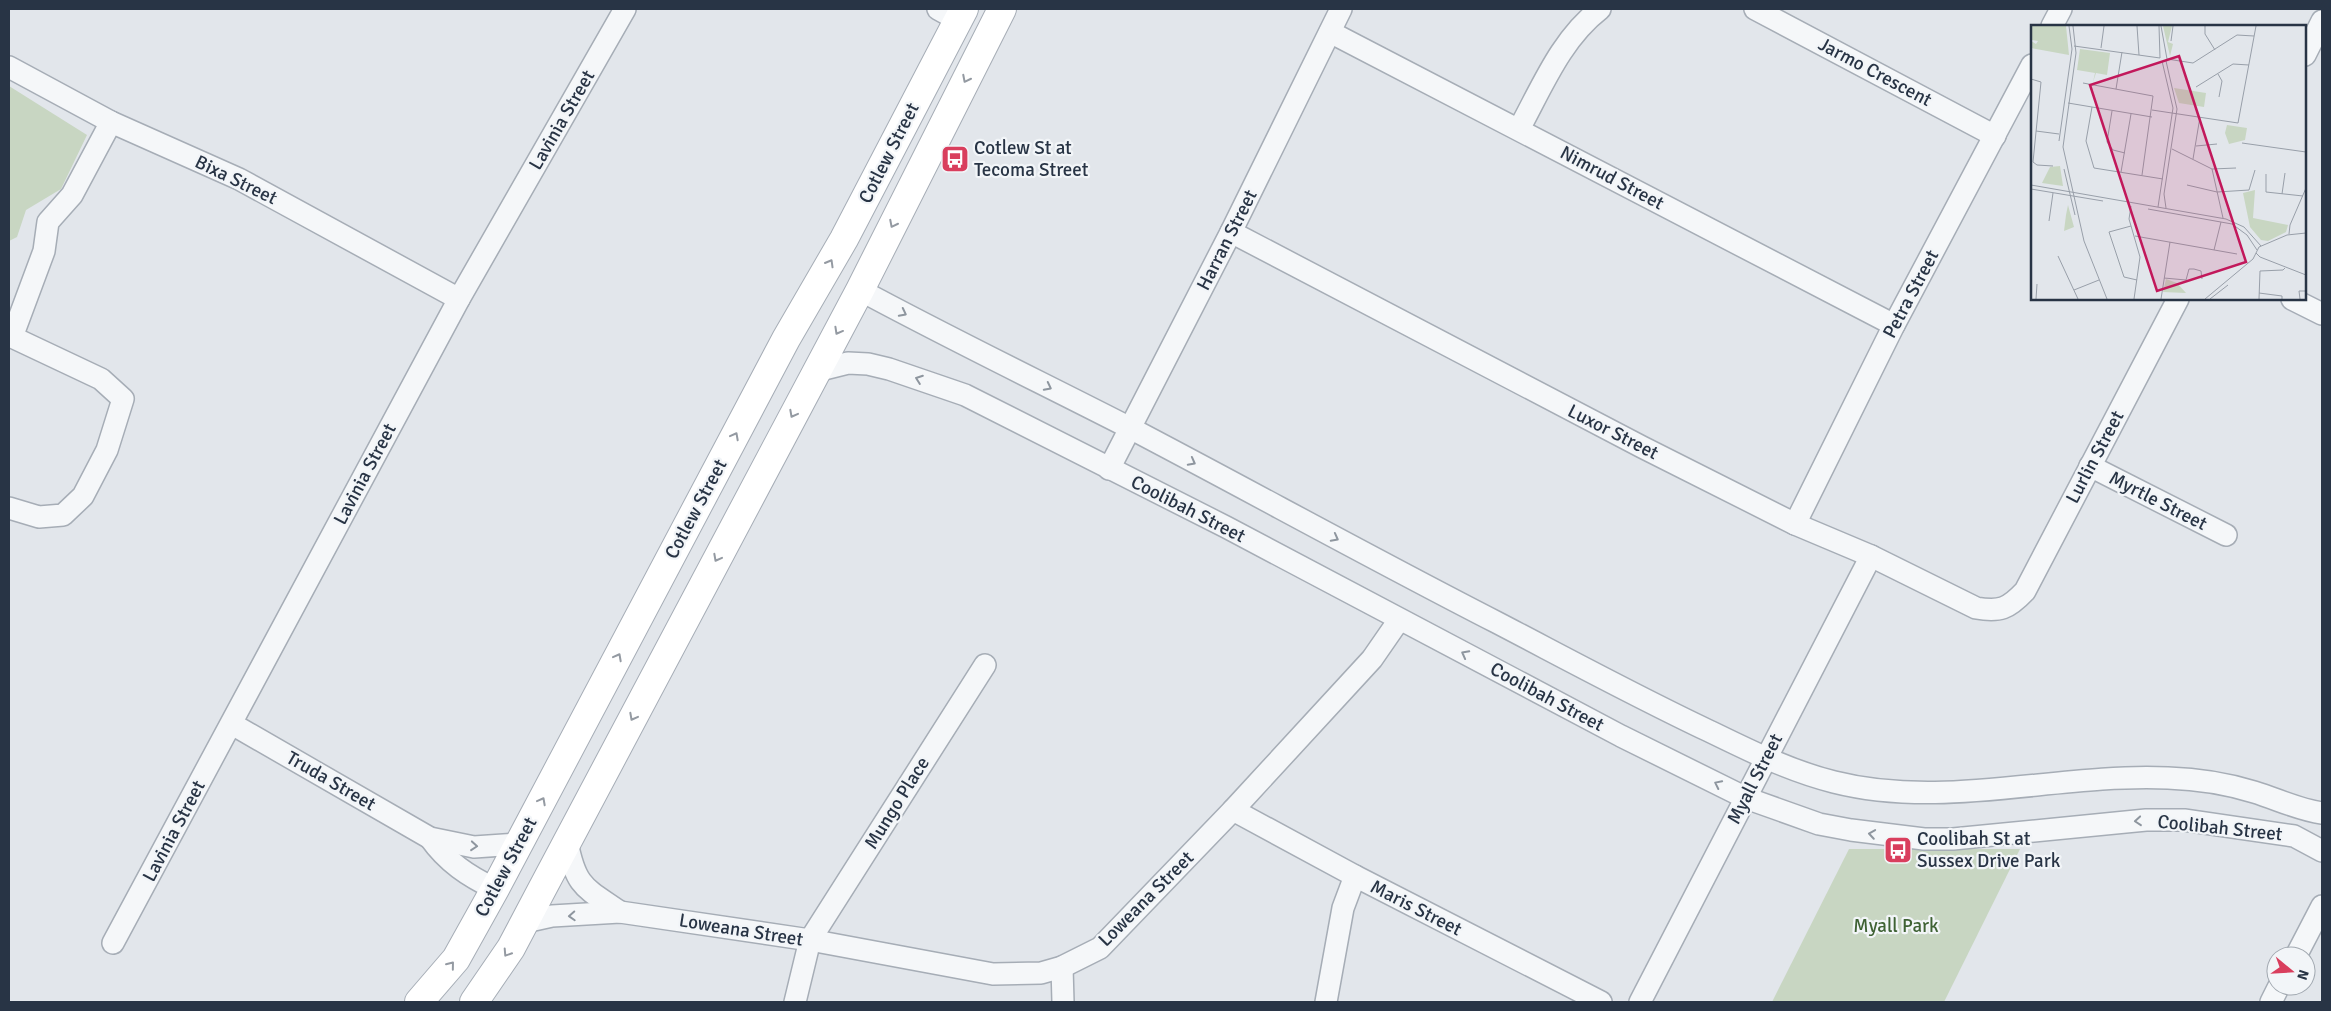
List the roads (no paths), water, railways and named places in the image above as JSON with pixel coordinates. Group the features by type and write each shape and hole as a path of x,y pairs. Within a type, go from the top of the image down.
{"main road":[{"name":"Cotlew Street","path":"474,1002 511,948 860,290 1002,9"},
{"name":"Cotlew Street","path":"419,1002 456,959 495,889 786,339 844,239 953,13"},
{"path":"786,339 808,322 826,290 843,285 860,290"},
{"path":"495,889 517,888 526,884 535,876 557,835 572,832"}],"street":[{"name":"Lavinia Street","path":"113,943 459,299 625,9"},
{"name":"Harran Street","path":"1110,469 1231,232 1341,9"},
{"path":"1519,129 1560,54 1587,19 1600,9"},
{"name":"Jarmo Crescent","path":"1755,9 1996,136"},
{"path":"2053,25 2062,9"},
{"path":"2306,53 2322,22"},
{"name":"Nimrud Street","path":"1330,32 1894,325"},
{"name":"Petra Street","path":"1795,524 1894,325 2031,67"},
{"name":"Bixa Street","path":"9,68 111,122 239,179 459,299"},
{"path":"9,508 38,517 63,515 83,496 107,450 123,399 101,379 12,337 44,251 48,222 72,195 111,122"},
{"name":"Luxor Street","path":"1231,232 1633,443 1795,524 1871,556 1976,608 2004,609"},
{"name":"Coolibah Street","path":"860,290 1131,429 1422,584 1671,712 1766,758 1839,783 1908,793 1949,793 2108,779 2168,778 2211,781 2252,791 2310,811 2322,813"},
{"name":"Lurlin Street","path":"2004,609 2014,603 2025,591 2177,300"},
{"path":"2294,300 2322,314"},
{"name":"Coolibah Street","path":"816,371 848,362 868,364 914,377 965,395 1226,527 1398,620 1621,736 1746,798 1819,824 1860,832 1924,840 1953,839 2146,820 2184,820 2294,836 2322,851"},
{"name":"Myrtle Street","path":"2090,466 2226,536"},
{"name":"Myall Street","path":"1640,1002 1871,556"},
{"name":"Loweana Street","path":"524,922 552,916 620,912 810,940 992,974 1033,973 1062,967 1100,948 1233,810 1372,659 1398,620"},
{"name":"Mungo Place","path":"795,1002 810,940 985,665"},
{"name":"Truda Street","path":"232,724 430,838 474,847 519,844"},
{"name":"Maris Street","path":"1233,810 1354,876 1601,1002"},
{"name":"Loweana Street","path":"572,832 572,867 577,878 586,888 620,912"},
{"name":"Truda Street","path":"430,838 442,856 479,881 495,889"},
{"path":"1326,1002 1343,908 1354,876"},
{"path":"2301,946 2322,906"},
{"path":"1062,967 1063,1002"}],"place":[{"name":"Cotlew St at Tecoma Street","path":"955,159"},
{"name":"Coolibah St at Sussex Drive Park","path":"1898,850"}],"park label":[{"name":"Myall Park","path":"1896,926"}]}
